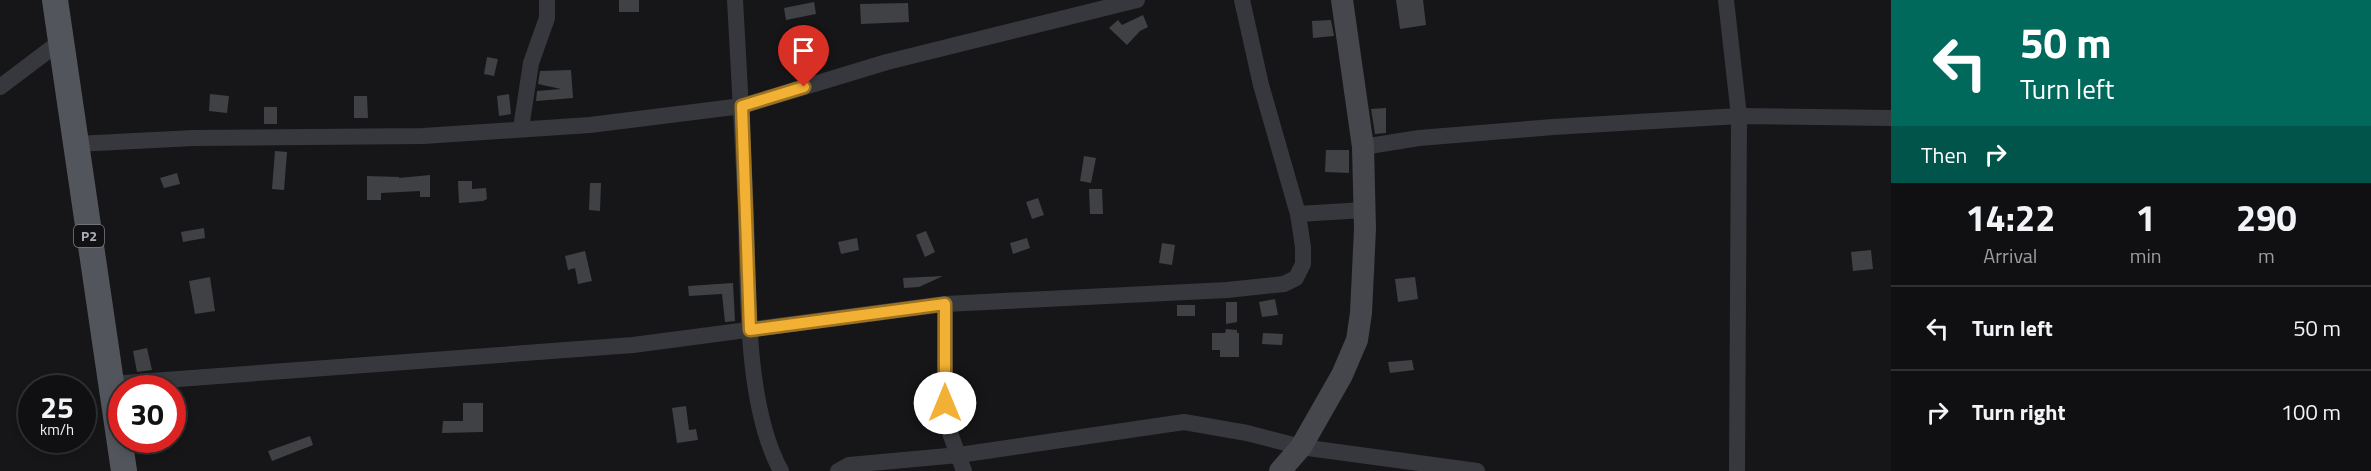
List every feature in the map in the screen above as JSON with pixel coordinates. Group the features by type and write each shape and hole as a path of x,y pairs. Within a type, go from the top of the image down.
{"main road":[{"name":"P2","path":"55,0 110,375"},
{"path":"1280,471 1301,447 1342,375 1357,340 1361,313 1363,147 1342,0"},
{"name":"P2","path":"121,453 124,471"}],"street":[{"path":"521,128 530,72 547,18 547,0"},
{"path":"735,0 742,106 750,330 758,403 774,459 781,471"},
{"path":"76,144 194,138 423,136 590,125 742,106 887,62 1137,0"},
{"path":"186,378 633,345 945,304 1227,291 1284,284 1296,278 1303,264 1303,247 1290,181 1261,85 1242,0"},
{"path":"1726,0 1739,116 1737,471"},
{"path":"0,87 61,41"},
{"path":"1363,147 1419,138 1739,116 1891,118"},
{"path":"1298,214 1364,210"},
{"path":"945,304 947,425 964,471"},
{"path":"838,471 849,465 959,455 1184,422 1246,433 1301,447 1477,471"}],"building":[{"path":"619,0 639,0 639,12 619,12"},
{"path":"1396,0 1423,0 1426,25 1400,29"},
{"path":"814,2 816,14 786,20 784,8"},
{"path":"908,3 909,22 861,24 860,4"},
{"path":"1143,15 1148,27 1140,31 1127,45 1109,28 1118,20 1122,25"},
{"path":"1331,20 1334,36 1313,38 1312,21"},
{"path":"487,57 498,59 494,76 484,74"},
{"path":"571,70 573,98 536,101 537,91 561,89 538,84 540,71"},
{"path":"210,94 229,96 227,113 209,111"},
{"path":"509,94 511,114 499,116 497,96"},
{"path":"354,96 367,96 368,118 354,118"},
{"path":"264,107 277,107 277,124 264,124"},
{"path":"1386,108 1386,133 1375,134 1371,109"},
{"path":"1326,150 1349,150 1349,173 1325,172"},
{"path":"275,151 287,152 284,190 272,189"},
{"path":"1084,156 1096,158 1091,183 1080,181"},
{"path":"177,173 180,184 164,188 160,178"},
{"path":"430,175 430,197 420,197 420,191 381,193 381,200 367,200 367,176 399,178"},
{"path":"458,181 472,181 472,189 486,188 487,199 459,203"},
{"path":"590,183 601,183 600,211 589,210"},
{"path":"1089,189 1102,189 1103,214 1090,214"},
{"path":"1038,198 1044,215 1032,219 1026,202"},
{"path":"204,228 205,238 183,242 181,232"},
{"path":"926,231 935,252 925,257 916,235"},
{"path":"857,238 859,250 841,254 838,242"},
{"path":"1027,238 1030,248 1013,254 1010,243"},
{"path":"1162,243 1175,245 1172,265 1159,263"},
{"path":"1871,250 1873,269 1853,271 1851,252"},
{"path":"585,251 592,281 578,284 575,268 568,270 565,256"},
{"path":"943,276 919,287 904,288 903,278"},
{"path":"210,277 215,311 195,314 189,281"},
{"path":"1415,277 1418,299 1398,302 1395,279"},
{"path":"733,283 735,321 725,322 722,294 689,296 688,286"},
{"path":"1275,299 1278,315 1262,317 1259,302"},
{"path":"1226,302 1237,302 1237,322 1226,324"},
{"path":"1177,305 1195,305 1195,316 1177,316"},
{"path":"1226,329 1237,330 1239,333 1239,357 1220,357 1220,350 1212,350 1212,333 1225,333"},
{"path":"1263,333 1283,334 1282,345 1262,344"},
{"path":"147,348 152,370 137,372 133,351"},
{"path":"1412,360 1414,370 1390,373 1388,362"},
{"path":"463,403 483,403 483,432 442,433 443,421 463,421"},
{"path":"686,406 689,430 696,429 698,440 677,443 672,408"},
{"path":"310,436 313,445 272,461 268,451"}],"route":[{"path":"804,87 742,106 750,330 945,304 945,403"}]}
